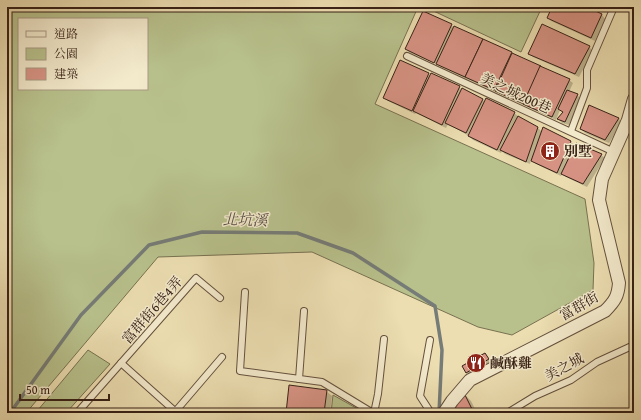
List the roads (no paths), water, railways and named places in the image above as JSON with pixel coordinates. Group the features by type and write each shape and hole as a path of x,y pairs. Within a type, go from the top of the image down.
{"street":[{"name":"富群街","path":"444,413 452,400 470,380 606,311 618,295 619,283 599,200 602,179 614,152 631,123 634,99"}],"lane":[{"path":"571,131 587,88 587,70 614,7"},
{"name":"美之城200巷","path":"407,56 614,152"},
{"name":"富群街6巷4弄","path":"121,363 196,278 220,298"},
{"path":"245,292 240,371 322,382 374,413 378,394 384,339"},
{"path":"299,379 304,311"},
{"path":"430,340 420,396 431,413"},
{"name":"美之城","path":"507,413 535,396 571,380 597,362 634,345"},
{"path":"77,413 121,363 175,412 222,357"}],"waterway":[{"name":"北坑溪","path":"10,413 81,315 149,245 202,232 297,233 353,253 435,306 442,350 439,413"}],"place":[{"name":"別墅","path":"550,151"},
{"name":"鹹酥雞","path":"476,363"}]}
